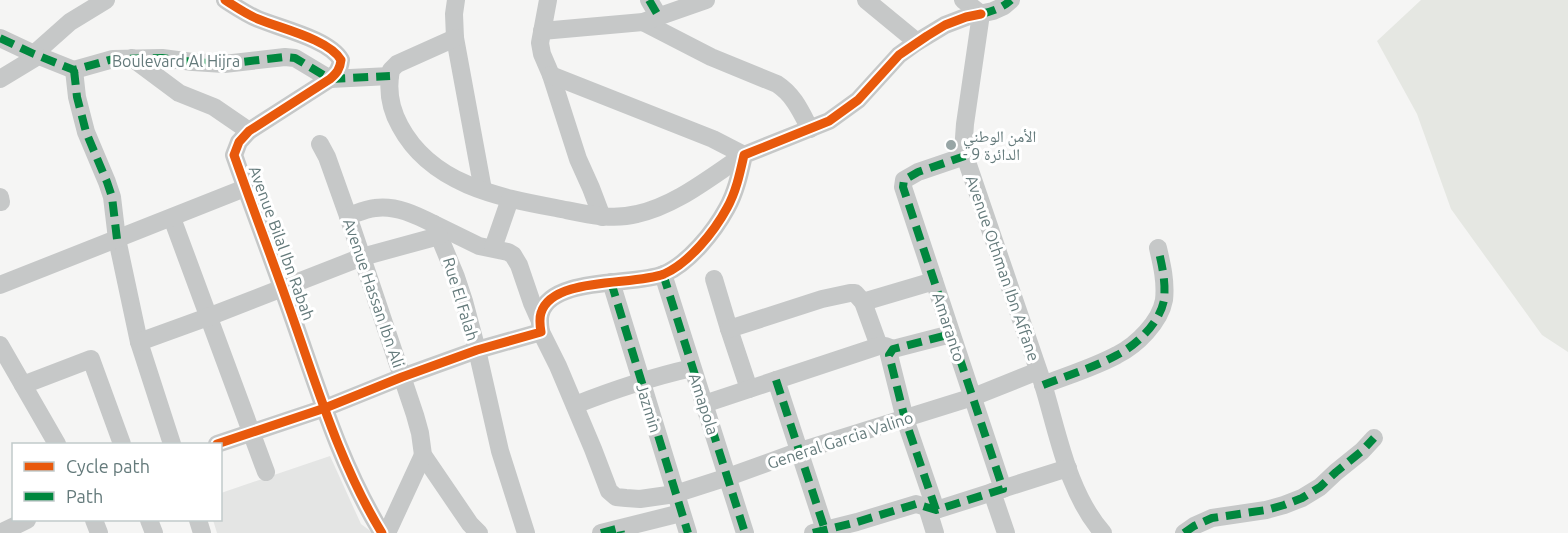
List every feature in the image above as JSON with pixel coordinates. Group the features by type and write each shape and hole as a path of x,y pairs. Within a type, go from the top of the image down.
{"street":[{"path":"0,79 36,55 70,22 106,0"},
{"path":"225,0 260,20 294,31 317,42 339,56 340,63 336,74 330,79"},
{"path":"456,0 455,38 483,190"},
{"path":"548,0 540,43 542,54 578,159 602,216"},
{"path":"649,0 651,19"},
{"path":"542,30 651,19 706,0"},
{"path":"866,0 917,42"},
{"path":"963,0 981,14"},
{"path":"455,38 397,64 390,76 393,112 407,140 426,160 448,177 510,199 602,216 636,215 681,197 744,155 829,121 858,100 899,55 917,42 945,25 993,11 1011,0"},
{"name":"Avenue Othman Ibn Affane","path":"981,14 965,124 965,156 1041,378 1068,468 1082,503 1103,533"},
{"path":"651,19 711,57 787,90 796,101 810,129"},
{"path":"0,38 74,70 76,97 86,132 112,197 117,239 139,342 172,443"},
{"name":"Boulevard Al Hijra","path":"74,70 113,59 162,58 224,64 285,57 295,58 330,79"},
{"path":"132,58 179,93 214,107 249,131"},
{"path":"551,75 713,139 744,155"},
{"path":"330,79 390,76"},
{"name":"Avenue Bilal Ibn Rabah","path":"330,79 249,131 239,142 234,155 325,408 358,488 382,533"},
{"name":"Avenue Hassan Ibn Ali","path":"320,144 327,157 348,216 415,415 423,455 470,524 479,533"},
{"path":"541,326 541,313 556,295 579,287 663,274 686,260 722,215 735,189 744,155"},
{"name":"Amaranto","path":"965,156 918,172 904,180 903,187 973,397 998,491 1006,533"},
{"path":"0,285 246,188"},
{"path":"493,248 510,199"},
{"path":"348,216 373,208 386,207 416,215 437,230 479,246 513,255 574,405 612,390 692,368"},
{"path":"172,218 266,472"},
{"path":"139,342 437,230"},
{"name":"Rue El Falah","path":"437,230 456,277 477,350 500,451 526,533"},
{"name":"General Garcia Valino","path":"574,405 609,491 616,497 640,499 675,494 800,451 973,397 1117,356 1150,329 1158,317 1165,288 1158,248"},
{"name":"Amapola","path":"663,274 745,533"},
{"path":"714,279 749,389"},
{"path":"863,302 934,281"},
{"name":"Jazmin","path":"611,282 688,533"},
{"path":"729,329 822,299 855,293 863,302 889,352 932,509 935,533"},
{"path":"220,443 325,408 541,326"},
{"path":"704,404 886,347 951,334"},
{"path":"0,345 56,443"},
{"path":"23,385 91,359 122,443"},
{"path":"776,380 800,451 822,532 916,504 932,509 998,491 1068,468"},
{"path":"1184,533 1212,518 1266,510 1302,498 1320,488 1374,438"},
{"path":"387,533 423,455"},
{"path":"601,533 620,531 681,513"},
{"path":"0,533 23,521"}],"shaded area":[{"path":"1421,0 1568,0 1568,352 1542,335 1451,209 1417,114 1377,41"},
{"path":"330,456 361,524 373,533 217,533 213,521 222,521 222,493"}],"marked path":[{"path":"649,0 659,17"},
{"path":"981,14 997,9 1011,0"},
{"path":"0,38 74,70 113,59 162,58 224,64 285,57 295,58 330,79 390,76"},
{"path":"74,70 77,97 86,132 112,197 117,239"},
{"path":"813,533 916,504 936,510 1003,489 903,187 904,180 918,172 965,156"},
{"path":"1043,385 1117,355 1132,345 1153,324 1164,300 1164,280 1158,248"},
{"path":"663,274 745,533"},
{"path":"611,282 688,533"},
{"path":"936,510 905,419 889,355 893,349 951,334"},
{"path":"776,380 825,530"},
{"path":"1184,533 1212,518 1266,510 1302,498 1320,487 1374,438"},
{"path":"601,533 620,528 621,533"}],"cycle path":[{"path":"225,0 254,17 315,40 326,46 341,60 338,71 330,79 249,131 239,142 234,155 333,432 355,484 382,533"},
{"path":"220,443 325,408 477,350 541,332 541,313 548,301 561,293 596,284 651,278 673,269 700,246 722,217 735,189 744,155 829,121 858,100 899,55 945,25 981,14"}],"place":[{"name":"الأمن الوطني - الدائرة 9","path":"951,145"}]}
